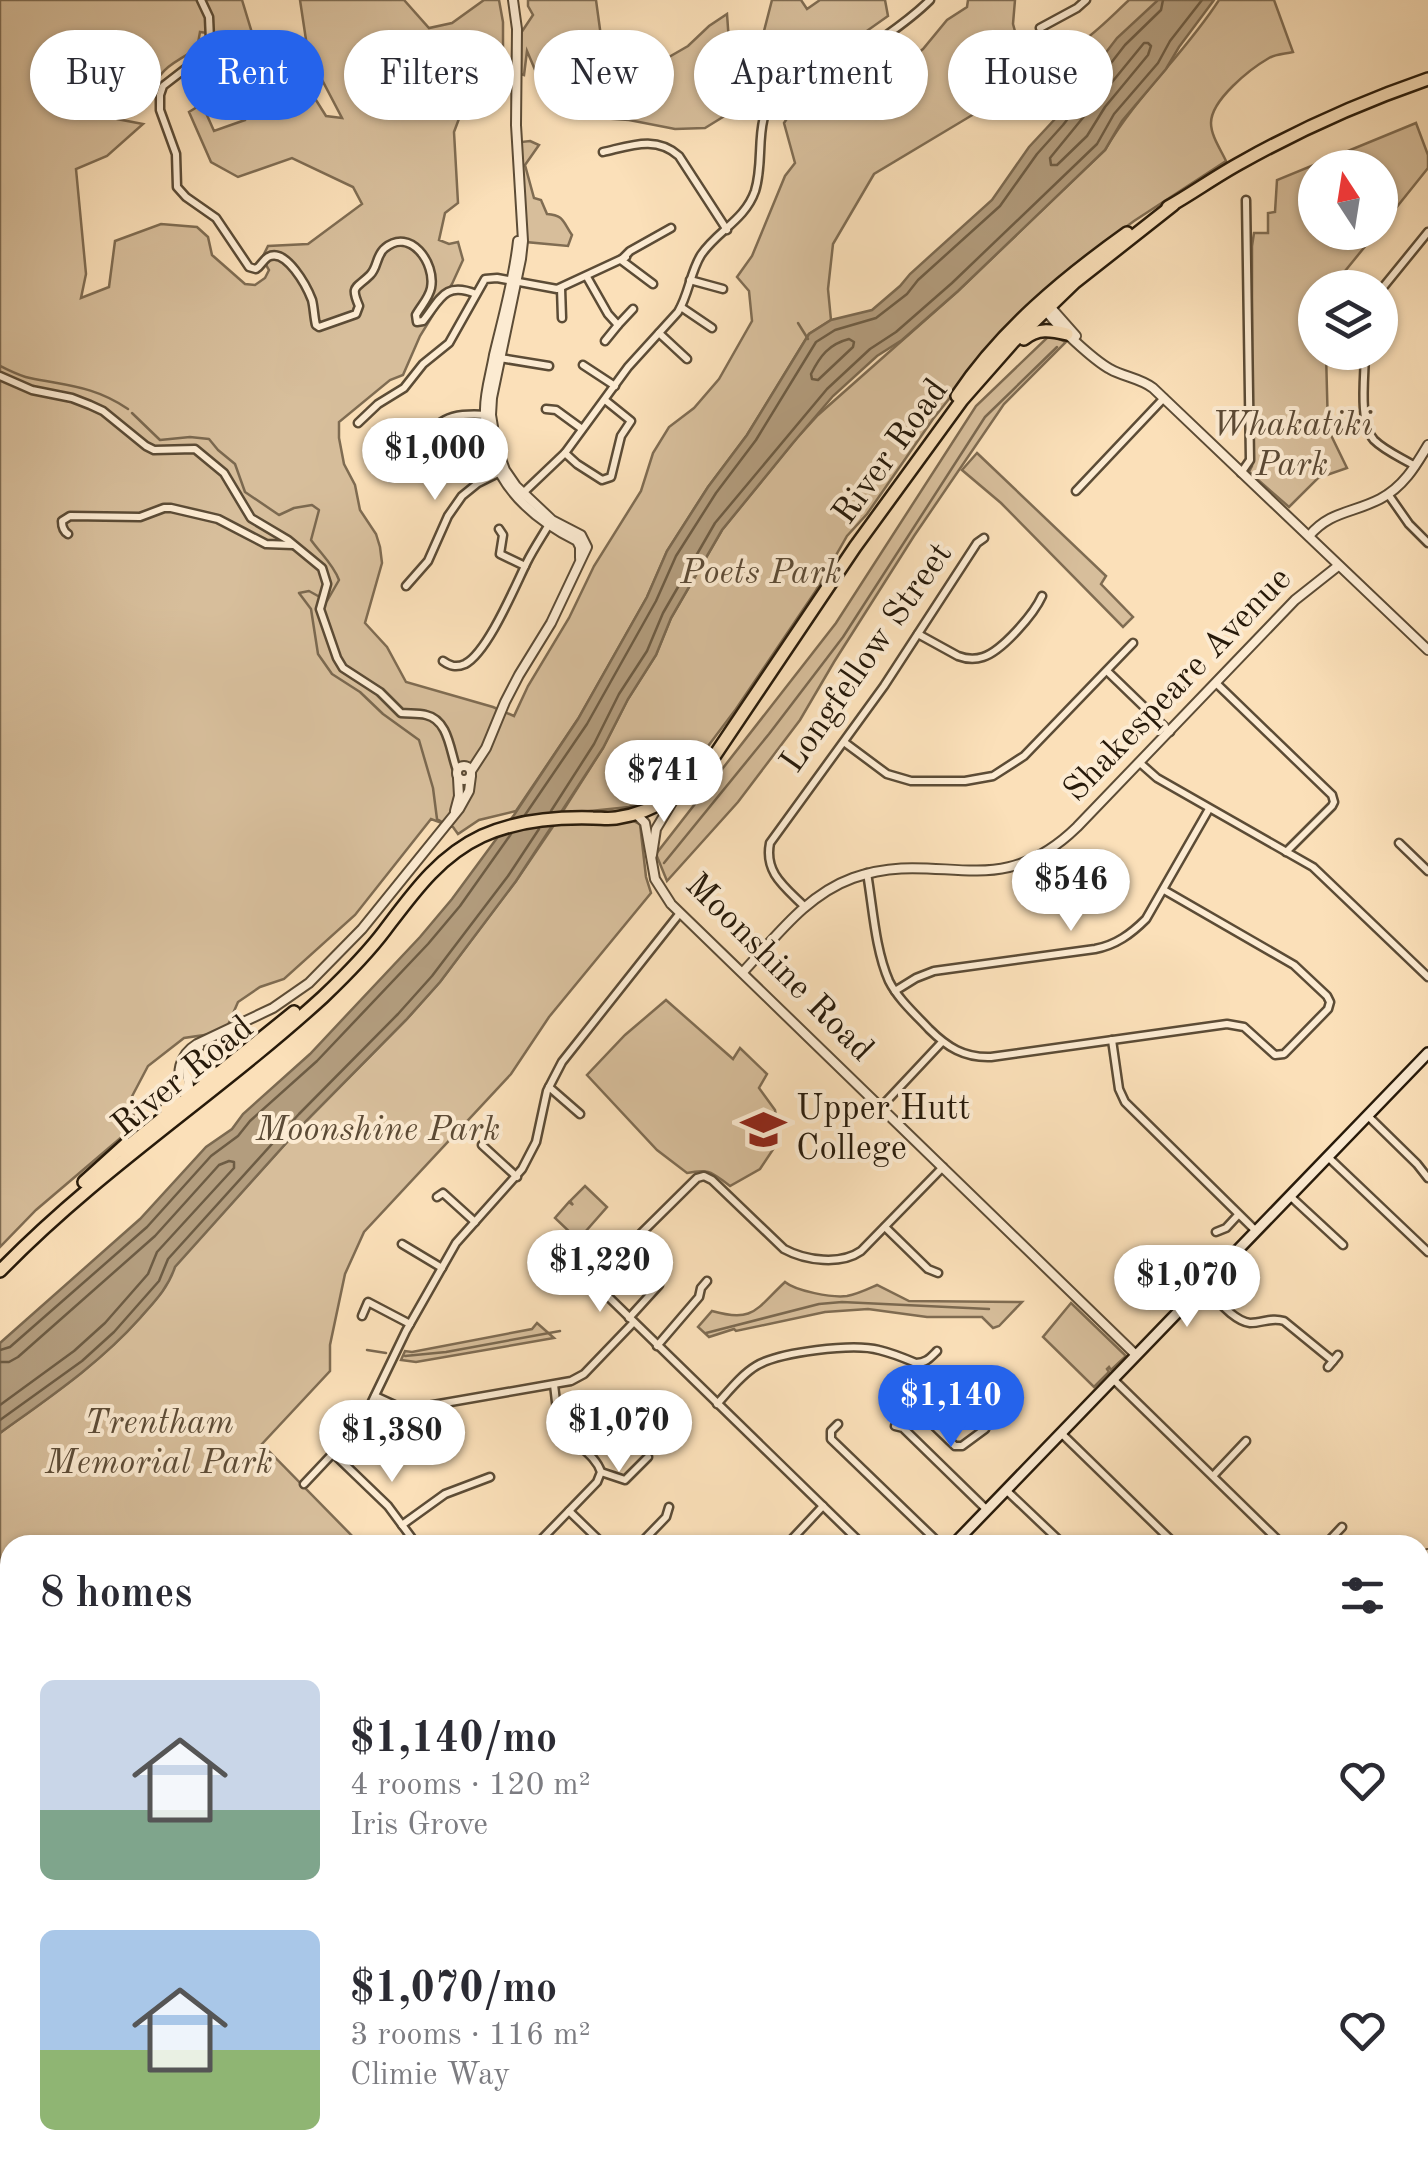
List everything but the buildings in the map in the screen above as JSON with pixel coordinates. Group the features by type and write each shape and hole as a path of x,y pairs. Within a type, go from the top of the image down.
{"highway":[{"name":"River Road","path":"0,1260 84,1182 321,989 392,918 433,870 458,849 508,826 635,814 681,792 707,766 992,352 1066,278 1148,218 1221,174 1287,138 1428,79"},
{"name":"River Road","path":"1046,310 1173,204"},
{"path":"958,401 1035,313 1046,310 1050,299 1120,238"},
{"path":"1059,317 1062,300 1107,257"},
{"path":"958,401 1027,336 1044,330 1067,334"},
{"name":"River Road","path":"590,818 652,801 676,787 700,764 867,520 958,401"},
{"name":"River Road","path":"0,1271 49,1221 231,1076 338,982 366,954 392,918"},
{"path":"108,1171 185,1106 190,1096 200,1094 288,1027"},
{"path":"190,1060 192,1071 199,1076 220,1071"},
{"path":"84,1182 169,1106 179,1083"}],"main road":[{"path":"963,1535 1428,1053"}],"street":[{"path":"201,0 209,17 207,52 163,86 160,110 176,154 177,187 216,218 249,267 256,269 273,256 291,264 312,300 318,327 356,314 360,306 356,286 373,272 384,248 393,244 416,246 430,269 432,286 416,315 417,322 423,321 448,291 459,288 476,294"},
{"path":"464,771 481,755 587,547 584,538 550,523 520,496 502,471 488,415 488,386 523,241 513,0"},
{"path":"520,496 566,453 681,307 703,252 746,208 759,169 762,118 778,91 845,62 930,0"},
{"path":"1040,28 1086,0"},
{"path":"602,152 644,142 672,150 727,230"},
{"path":"1242,473 1250,460 1246,200"},
{"path":"358,423 378,404 404,388 423,364 444,348 483,280 562,288 624,258 671,228"},
{"path":"1397,270 1428,232"},
{"path":"624,258 653,284"},
{"path":"587,277 618,325"},
{"path":"690,280 723,289"},
{"path":"488,415 514,282"},
{"path":"562,288 562,318"},
{"path":"681,307 712,328"},
{"path":"605,341 634,309"},
{"path":"1046,310 1053,310 1092,354"},
{"path":"1046,310 1067,334 1111,370 1146,383 1164,398 1428,650"},
{"path":"660,333 688,359"},
{"path":"500,358 549,366"},
{"path":"583,365 615,386"},
{"path":"1365,370 1367,429 1378,444 1415,466"},
{"path":"0,376 32,390 90,405 150,448 191,448 224,472 248,516 294,545 324,571 327,584 320,612 340,664 380,692 401,713 437,720 464,771 468,796 362,930 310,983 272,1008 192,1047 184,1056 179,1083 190,1096"},
{"path":"1076,490 1164,398"},
{"path":"566,453 602,480 611,477 621,436 631,421 604,400"},
{"path":"546,409 556,410 582,430"},
{"path":"390,478 400,472 441,421 456,414 488,415"},
{"path":"1309,536 1328,518 1388,494 1428,446"},
{"path":"406,586 428,561 462,496 502,471"},
{"path":"1388,494 1428,543"},
{"path":"68,534 62,521 70,516 140,517 171,508 218,520 266,544 294,545"},
{"path":"443,661 460,666 476,655 510,602 550,523"},
{"path":"499,529 503,533 500,554 525,566"},
{"name":"Longfellow Street","path":"805,906 772,874 768,864 770,842 984,538"},
{"name":"Shakespeare Avenue","path":"743,972 805,906 838,884 891,869 981,872 1028,862 1047,853 1140,763 1307,588 1338,566"},
{"path":"918,634 965,659 980,658 996,650 1026,620 1042,596"},
{"path":"844,742 887,774 910,781 965,781 993,776 1024,756 1133,642"},
{"path":"1106,671 1170,732"},
{"path":"1216,683 1332,795 1332,806 1286,852"},
{"path":"1140,763 1209,809 1313,867 1428,977"},
{"name":"Moonshine Road","path":"651,864 660,820 681,792"},
{"path":"895,991 934,971 1106,947 1134,932 1164,890 1209,809"},
{"name":"Moonshine Road","path":"635,814 645,824 651,864 660,890 680,913 1136,1355"},
{"path":"1399,843 1428,871"},
{"path":"867,874 888,979 942,1042 959,1052 983,1058 1236,1024 1275,1054 1282,1055 1329,1006 1330,1000 1294,965 1164,890"},
{"path":"304,1484 354,1431 456,1243 517,1176 536,1142 549,1087 572,1050 680,913"},
{"path":"1112,1040 1125,1102 1256,1231"},
{"path":"190,1096 186,1072 196,1050 207,1041"},
{"path":"881,1106 942,1042"},
{"path":"549,1087 580,1114"},
{"path":"1368,1116 1428,1178"},
{"path":"482,1145 517,1176"},
{"path":"1328,1157 1428,1252"},
{"path":"853,1535 590,1279 691,1182 704,1176 784,1249 846,1260 861,1251 943,1167"},
{"path":"438,1198 444,1193 475,1222"},
{"path":"1290,1196 1343,1245"},
{"path":"1216,1232 1226,1228 1238,1214"},
{"path":"885,1227 928,1269 938,1273"},
{"path":"402,1244 442,1268"},
{"path":"657,1346 699,1297 707,1281"},
{"path":"375,1396 409,1408 571,1381 584,1374 659,1286"},
{"path":"1204,1286 1242,1321 1255,1323 1278,1318 1333,1361"},
{"path":"362,1316 368,1302 410,1324"},
{"path":"717,1404 754,1367 781,1356 857,1347 879,1350 916,1364 928,1361 938,1351"},
{"path":"927,1419 955,1446 962,1446 985,1428 980,1414 1003,1390 986,1371"},
{"path":"1113,1379 1273,1535"},
{"path":"546,1535 599,1479 601,1472 597,1462 565,1431 554,1385"},
{"path":"838,1424 831,1431 831,1439 931,1535"},
{"path":"895,1426 903,1428 987,1510"},
{"path":"1060,1433 1166,1535"},
{"path":"1214,1476 1246,1441"},
{"path":"333,1454 388,1506 410,1535"},
{"path":"601,1472 625,1480 648,1457"},
{"path":"402,1524 444,1494 490,1477"},
{"path":"1006,1490 1053,1535"},
{"path":"649,1535 666,1517 669,1506"},
{"path":"795,1535 823,1506"},
{"path":"569,1511 594,1535"},
{"path":"1335,1535 1342,1527"}],"green space":[{"path":"0,0 242,0 251,30 181,30 181,58 161,74 161,30 30,30 30,120 122,120 143,124 107,156 76,169 86,274 81,298 109,287 115,241 161,224 197,227 208,237 212,255 245,284 255,285 269,270 262,258 268,246 308,244 362,204 353,187 292,158 238,177 211,162 193,120 209,120 214,131 245,120 324,120 324,113 342,118 324,84 324,30 305,30 300,0 404,0 429,28 452,23 484,0 499,0 503,30 344,30 344,120 458,120 454,132 458,203 445,213 439,240 458,242 463,260 403,375 390,380 339,422 339,438 360,510 380,547 382,563 365,623 387,647 406,682 514,716 594,566 641,491 653,453 669,427 694,408 719,379 752,321 749,291 737,277 752,256 785,176 795,163 786,120 928,120 928,43 947,20 967,7 968,0 1015,0 1015,30 948,30 948,120 964,120 874,174 833,244 828,289 831,320 809,334 747,435 708,487 667,551 647,597 578,719 516,811 479,820 458,834 453,827 431,819 355,915 284,979 260,987 238,1002 225,1032 184,1038 148,1066 129,1102 137,1124 36,1210 0,1247"},
{"path":"528,0 596,0 600,30 534,30 534,67 527,51 524,75 521,33 533,15"},
{"path":"772,0 801,0 807,9 820,0 885,0 888,16 868,30 764,30"},
{"path":"1129,0 1158,0 1113,53 1113,30 1096,30"},
{"name":"Poets Park","path":"1219,0 1274,0 1293,52 1261,63 1217,105 1211,128 1226,161 1096,249 988,350 847,536 815,592 690,770 653,798 629,807 561,814 656,655 671,618 722,530 818,415 958,291 1105,150"},
{"path":"727,14 728,30 705,30 709,26"},
{"path":"694,40 694,120 718,120 705,128 675,129 629,120 674,120 674,54"},
{"name":"Whakatiki Park","path":"1416,123 1428,155 1428,168 1398,206 1398,150 1350,150"},
{"path":"521,142 539,145 525,165 534,198 541,200 547,214 565,223 572,235 568,246 526,242"},
{"name":"Whakatiki Park","path":"1298,171 1298,250 1362,250 1346,270 1298,270 1298,370 1326,370 1328,429 1347,468 1318,478 1289,507 1249,472 1252,246 1254,233 1268,233 1268,213 1275,212 1277,180"},
{"path":"1050,335 1066,342 1004,404 914,536 800,720 738,802 667,881 656,854 836,623 976,406"},
{"path":"977,453 1106,576 1101,584 1133,617 1123,627 1001,503 962,470"},
{"path":"627,818 640,824 651,893 549,1017 511,1074 364,1232 345,1274 330,1345 330,1371 262,1444 351,1535 0,1535 0,1433 91,1365 140,1318 164,1288 174,1267 306,1121 440,982 554,825"},
{"path":"666,1000 733,1059 740,1048 767,1074 759,1088 775,1110 780,1139 760,1169 730,1186 711,1173 687,1173 657,1150 587,1075"},
{"path":"585,1186 607,1207 578,1240 555,1218 569,1202 573,1205 570,1201"},
{"path":"785,1282 805,1291 833,1296 851,1295 877,1285 909,1301 1022,1302 993,1328 982,1317 927,1317 868,1309 825,1312 709,1337 698,1327 712,1311 737,1315 753,1311"},
{"path":"1071,1303 1126,1356 1111,1370 1109,1367 1094,1387 1043,1337"},
{"path":"537,1323 554,1338 416,1362 401,1360 405,1351 532,1329"}],"water":[{"path":"1158,0 1214,0 1166,69 1122,121 1105,150 958,291 833,396 722,530 603,748 516,881 440,982 306,1121 175,1267 160,1294 124,1335 0,1433 0,1343 140,1219 206,1147 232,1129 243,1114 310,1054 420,937 514,815 578,719 647,597 667,551 747,435 809,334 831,320 872,310 900,286 992,200 1029,147 1054,120 1113,120 1113,43"}],"waterway":[{"path":"798,323 808,339"},
{"path":"664,863 843,637 985,417 1057,347"},
{"path":"0,366 26,377 92,391 128,409"},
{"path":"132,413 160,440 209,439 235,464 245,492 279,515 312,505 319,510 311,540 339,580 327,601 309,591 299,593 311,609 318,654 332,674 419,740 437,819 442,822"},
{"path":"706,1333 819,1304 842,1302 989,1309"},
{"path":"405,1356 560,1331"},
{"path":"367,1350 386,1353"}],"place":[{"name":"Upper Hutt College","path":"763,1129"}],"park label":[{"name":"Moonshine Park","path":"378,1130"},
{"name":"Trentham Memorial Park","path":"159,1443"}]}
